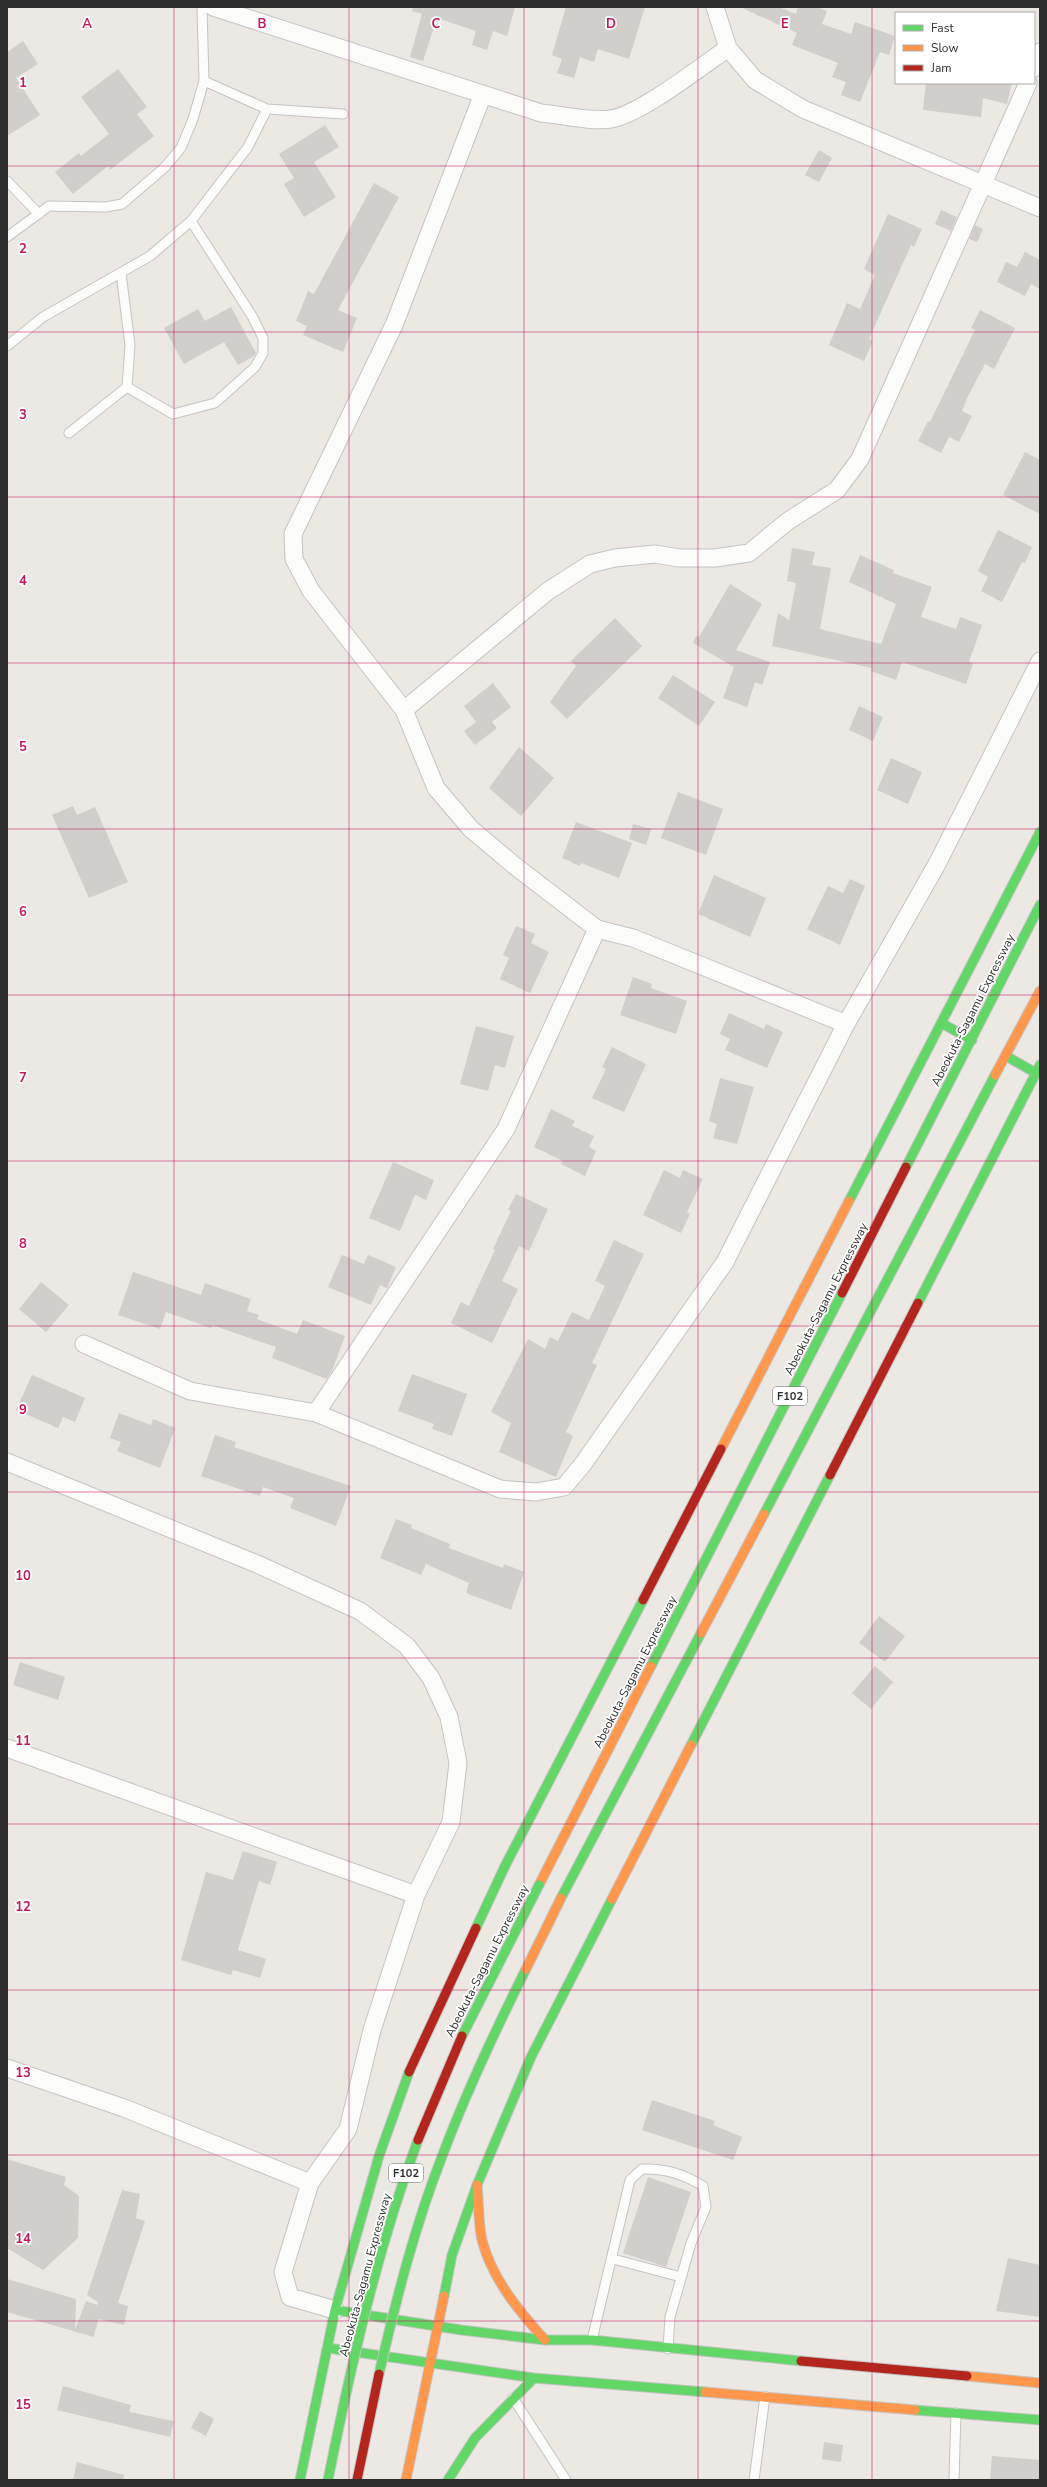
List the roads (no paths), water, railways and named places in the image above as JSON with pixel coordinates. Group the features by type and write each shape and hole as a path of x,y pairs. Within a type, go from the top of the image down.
{"main road":[{"path":"300,2480 335,2310 379,2156 412,2064 505,1866 943,1024 1040,832"},
{"name":"Abeokuta-Sagamu Expressway","path":"328,2480 340,2414 384,2242 413,2153 446,2070 538,1885 1040,905"},
{"name":"F102","path":"357,2480 369,2416 413,2244 442,2156 475,2073 561,1898 1040,991"},
{"path":"943,1024 972,1040"},
{"path":"406,2480 436,2326 452,2255 478,2185 531,2057 1038,1069 1006,1056"},
{"path":"478,2185 482,2239 494,2273 511,2302 545,2340"},
{"path":"335,2310 436,2326 545,2340 592,2340 668,2349 1040,2383"},
{"path":"328,2348 429,2364 534,2378 1040,2420"},
{"path":"448,2480 458,2459 495,2414 534,2378"}],"street":[{"path":"213,7 542,113 611,119 635,110 728,48"},
{"path":"715,7 728,48 754,80 803,109 984,186 1040,208"},
{"path":"1035,65 1040,52"},
{"path":"404,710 548,591 590,564 614,558 655,554 679,558 715,558 749,553 788,521 837,490 860,459 984,186 1028,84"},
{"path":"483,94 394,325 293,534 294,559 311,591 404,710 436,788 471,829 515,866 597,929 633,938 846,1024"},
{"path":"84,1344 190,1391 316,1413 500,1489 536,1492 564,1487 584,1464 725,1262 846,1024 937,864 1040,661"},
{"path":"316,1413 506,1129 597,929"},
{"path":"7,1462 270,1570 360,1611 407,1646 431,1678 449,1717 458,1763 451,1822 416,1895 372,2030 348,2129 310,2183 283,2272 290,2297 335,2310"},
{"path":"7,1748 416,1895"},
{"path":"7,2068 124,2108 310,2183"}],"lane":[{"path":"7,237 48,206 106,207 122,204 164,168 181,148 194,119 204,81 202,7"},
{"path":"204,81 266,109 343,114"},
{"path":"7,346 43,317 150,256 191,221 248,147 266,109"},
{"path":"7,182 39,214"},
{"path":"127,387 173,414 215,403 255,367 263,353 263,338 252,316 191,221"},
{"path":"69,433 127,387 130,345 121,272"},
{"path":"592,2340 613,2259 630,2180 642,2169 660,2168 686,2176 703,2186 706,2207 681,2277 670,2317 668,2349"},
{"path":"613,2259 681,2277"},
{"path":"754,2480 765,2396"},
{"path":"513,2398 566,2480"},
{"path":"954,2480 956,2412"}]}
